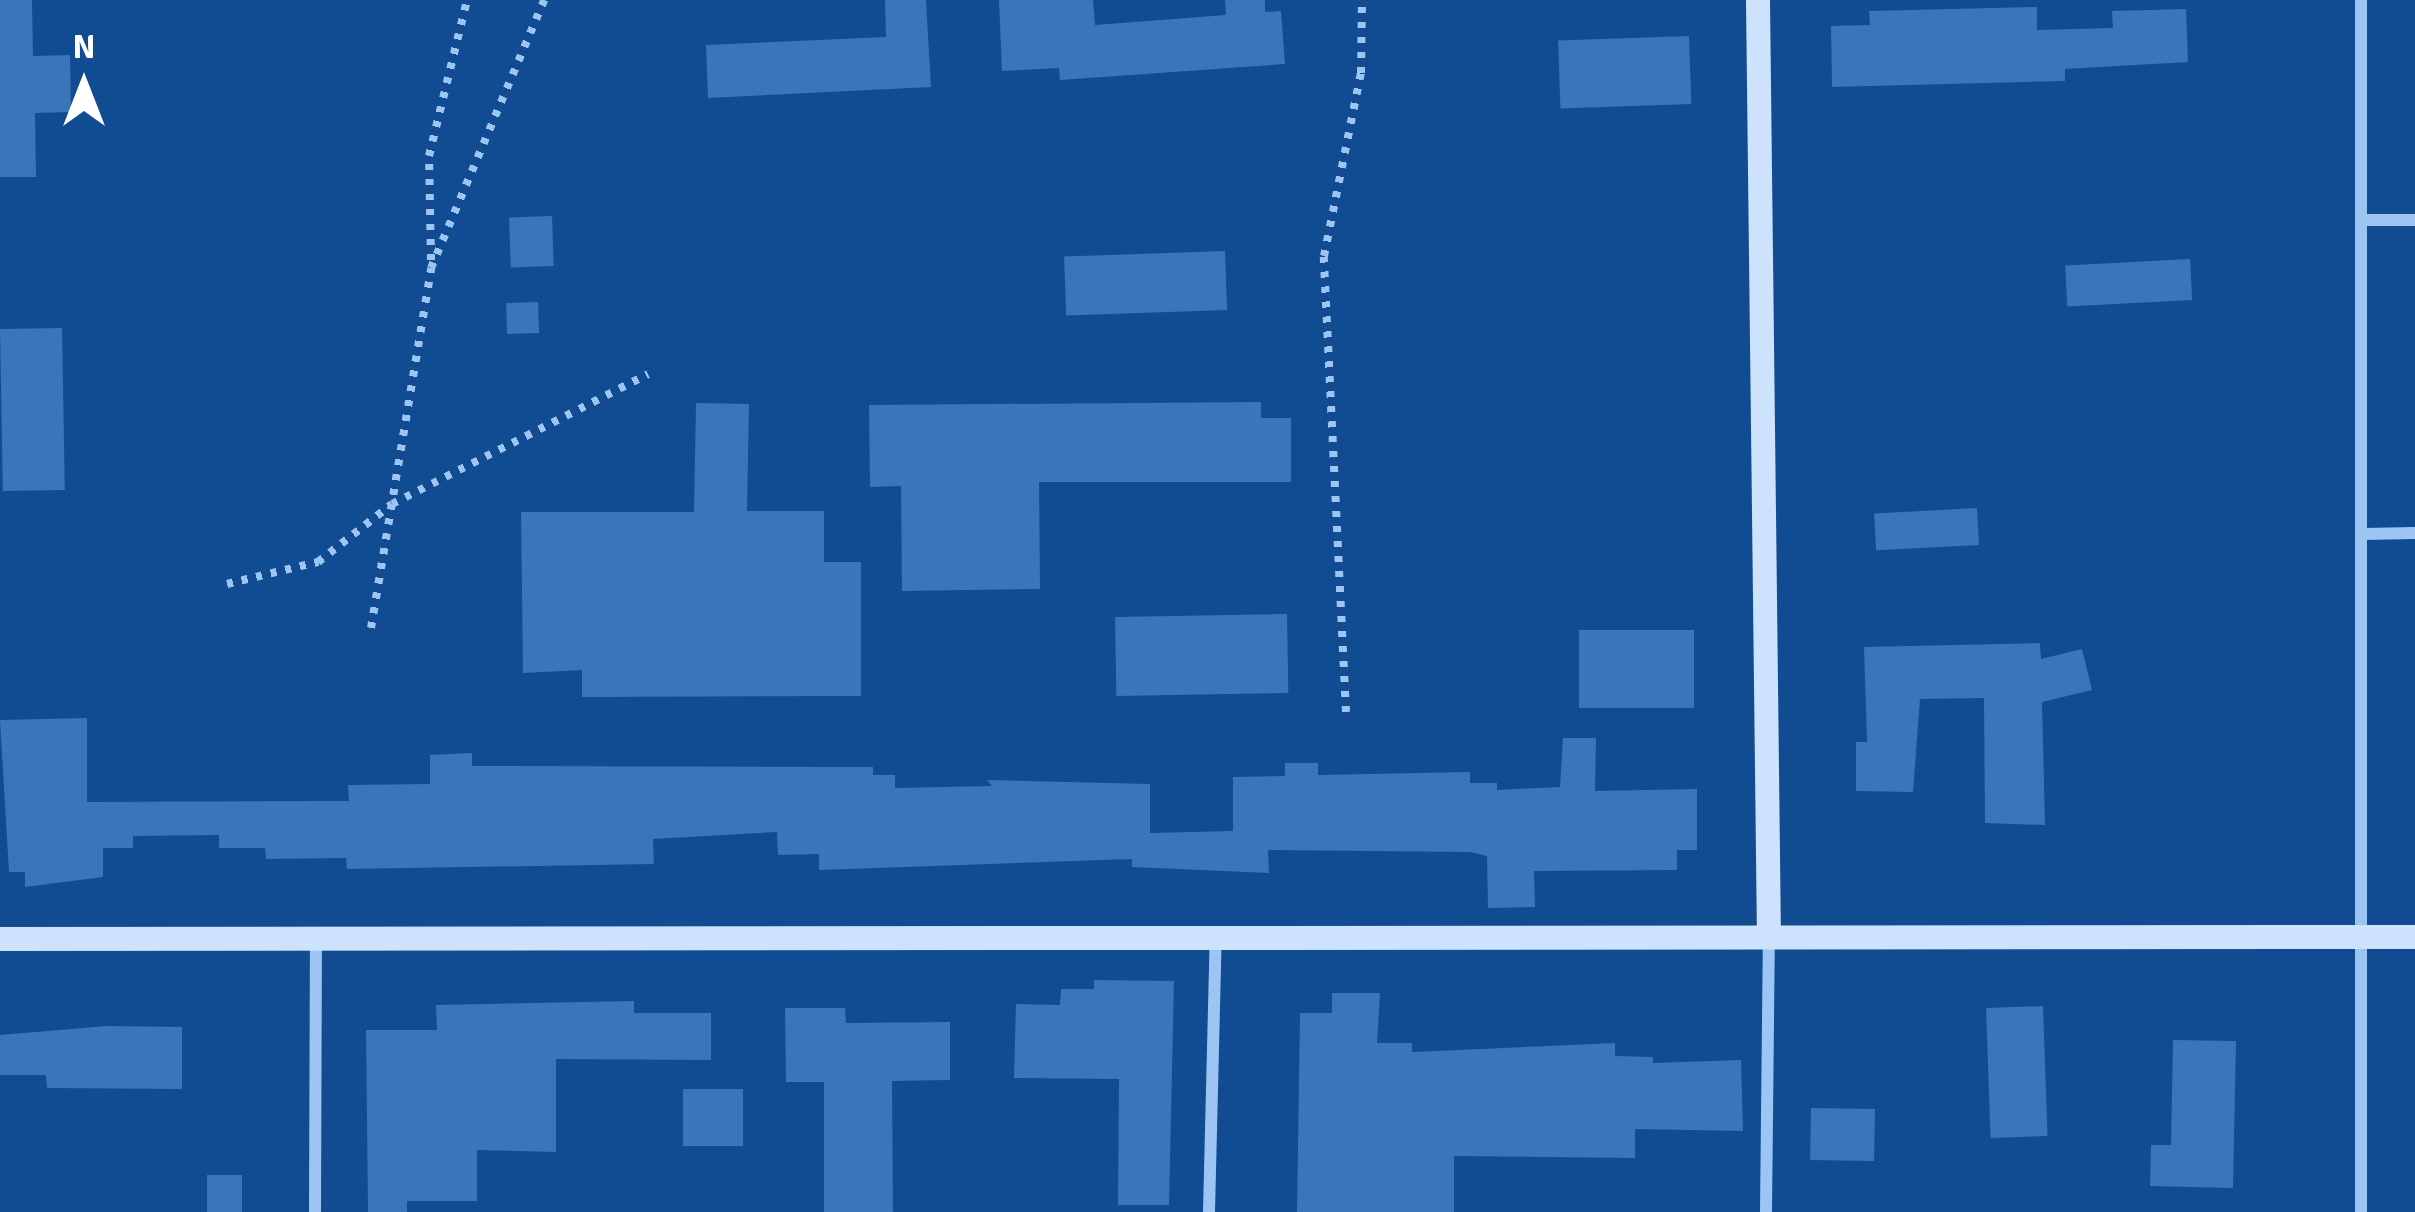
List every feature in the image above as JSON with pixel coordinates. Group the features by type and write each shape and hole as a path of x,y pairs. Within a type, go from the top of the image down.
{"street":[{"path":"1758,0 1769,937 1766,1212"},
{"path":"2361,0 2367,937 2361,1212"},
{"path":"2362,220 2415,220"},
{"path":"2364,534 2415,533"},
{"path":"1209,1212 1216,934"},
{"path":"0,939 1216,934 2415,938"},
{"path":"316,939 316,1212"}],"path":[{"path":"370,628 430,268 429,156 467,0"},
{"path":"430,268 544,0"},
{"path":"1346,712 1324,256 1361,73 1363,0"},
{"path":"227,584 318,562 392,504 648,374"}],"building":[{"path":"0,0 32,0 33,56 70,55 71,112 35,113 36,177 0,177"},
{"path":"885,0 926,0 931,87 708,98 706,45 886,37"},
{"path":"999,0 1093,0 1095,25 1226,15 1225,0 1265,0 1265,12 1281,11 1285,64 1060,80 1059,68 1002,71"},
{"path":"2037,7 2037,30 2113,28 2112,11 2186,9 2188,62 2065,69 2065,81 1832,87 1831,26 1870,25 1869,11"},
{"path":"1689,36 1691,104 1560,109 1558,41"},
{"path":"552,216 554,266 511,267 509,218"},
{"path":"1225,251 1227,310 1066,316 1064,257"},
{"path":"2190,259 2192,300 2067,306 2065,266"},
{"path":"538,302 539,333 507,334 506,303"},
{"path":"62,328 65,490 3,491 0,329"},
{"path":"1261,402 1261,418 1291,418 1291,482 1039,482 1040,589 902,591 901,486 870,487 869,405"},
{"path":"696,403 749,404 747,511 824,511 824,562 861,562 861,696 582,697 582,670 523,673 521,512 694,512"},
{"path":"1977,508 1979,545 1876,550 1874,513"},
{"path":"1287,614 1288,693 1116,696 1115,617"},
{"path":"1579,630 1694,630 1694,708 1579,708"},
{"path":"2040,643 2041,659 2082,649 2092,690 2042,702 2045,825 1985,823 1984,698 1920,699 1913,792 1856,791 1856,742 1867,742 1864,647"},
{"path":"87,718 87,802 349,801 348,785 430,784 430,755 472,753 472,766 873,767 873,775 895,775 895,788 992,786 987,780 1150,784 1150,833 1233,831 1233,777 1285,776 1285,763 1318,763 1318,775 1470,772 1470,783 1497,783 1497,790 1560,787 1563,738 1596,738 1595,791 1697,789 1697,850 1677,850 1677,870 1534,871 1535,907 1488,908 1487,856 1470,852 1268,850 1269,873 1132,867 1132,859 819,870 819,854 778,855 777,832 653,839 654,864 347,869 346,858 266,859 265,848 219,848 219,835 133,836 133,848 103,848 103,877 25,887 25,872 9,872 0,720"},
{"path":"1094,980 1174,981 1169,1205 1118,1205 1119,1079 1014,1078 1016,1004 1060,1005 1061,989 1094,989"},
{"path":"1332,993 1380,993 1377,1043 1412,1043 1412,1052 1615,1043 1615,1056 1653,1057 1653,1063 1741,1060 1743,1131 1635,1129 1635,1158 1454,1156 1454,1212 1297,1212 1300,1013 1332,1013"},
{"path":"634,1001 634,1013 711,1013 711,1060 556,1059 556,1152 477,1150 477,1201 407,1201 407,1212 368,1212 366,1030 437,1030 436,1005"},
{"path":"2043,1006 2048,1136 1991,1138 1986,1008"},
{"path":"785,1008 845,1008 846,1023 950,1022 950,1080 892,1081 893,1212 824,1212 824,1082 786,1082"},
{"path":"106,1026 182,1027 182,1089 47,1088 46,1075 0,1075 0,1035"},
{"path":"2173,1040 2236,1041 2233,1188 2150,1186 2151,1145 2171,1145"},
{"path":"683,1089 743,1089 743,1146 683,1146"},
{"path":"1811,1108 1875,1109 1874,1161 1810,1160"},
{"path":"207,1175 242,1175 242,1212 207,1212"}]}
